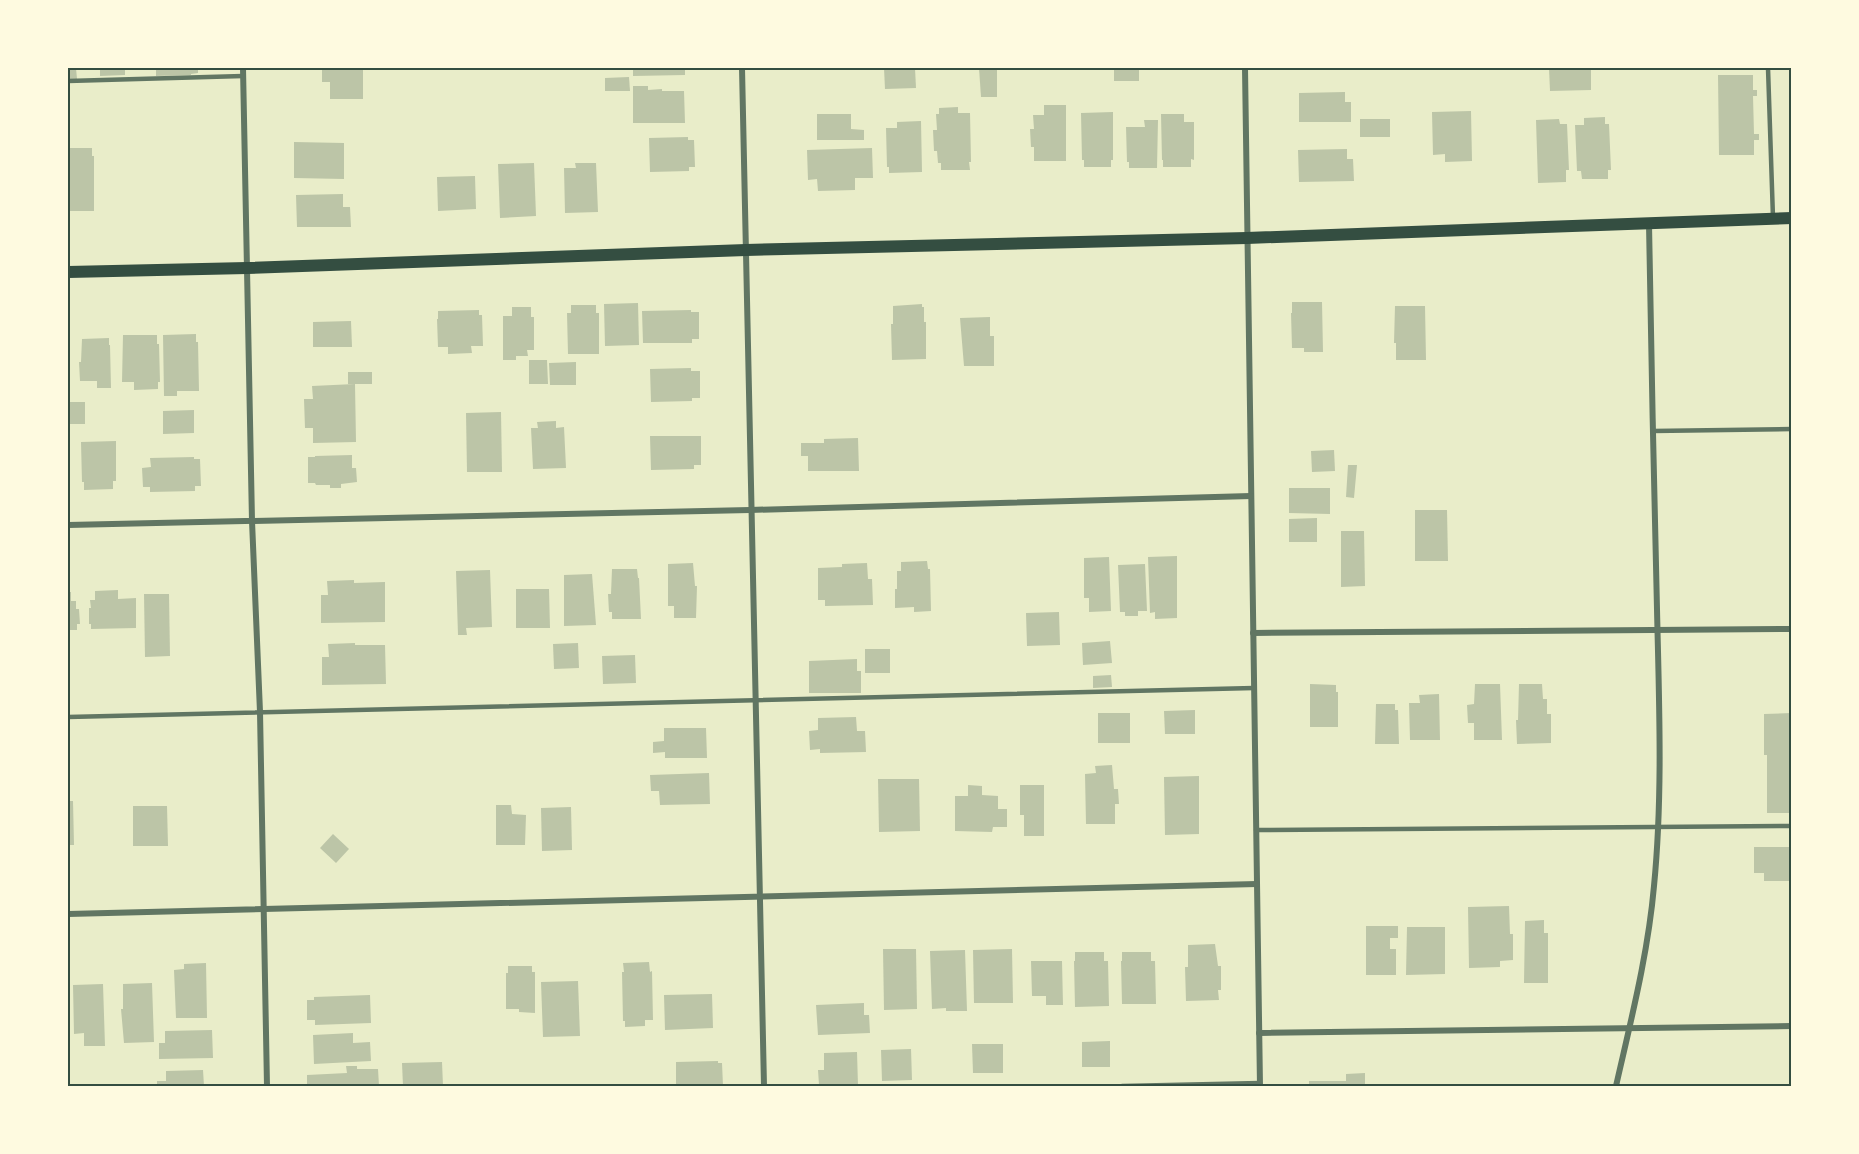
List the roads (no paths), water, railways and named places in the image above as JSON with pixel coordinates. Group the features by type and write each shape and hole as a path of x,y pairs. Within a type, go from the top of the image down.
{"main road":[{"path":"68,272 247,268 746,250 1247,238 1791,218"}],"street":[{"path":"243,68 252,521 260,712 267,1086"},
{"path":"742,68 764,1086"},
{"path":"1245,68 1260,1085"},
{"path":"1616,1086 1638,993 1647,939 1659,826 1648,223"},
{"path":"68,525 1251,496"},
{"path":"1253,633 1791,629"},
{"path":"68,914 1257,884"},
{"path":"1259,1033 1791,1026"}],"lane":[{"path":"1767,68 1773,218"},
{"path":"68,81 243,76"},
{"path":"1653,431 1791,429"},
{"path":"68,717 1254,688"},
{"path":"1256,830 1791,826"},
{"path":"1122,1086 1260,1085"}]}
